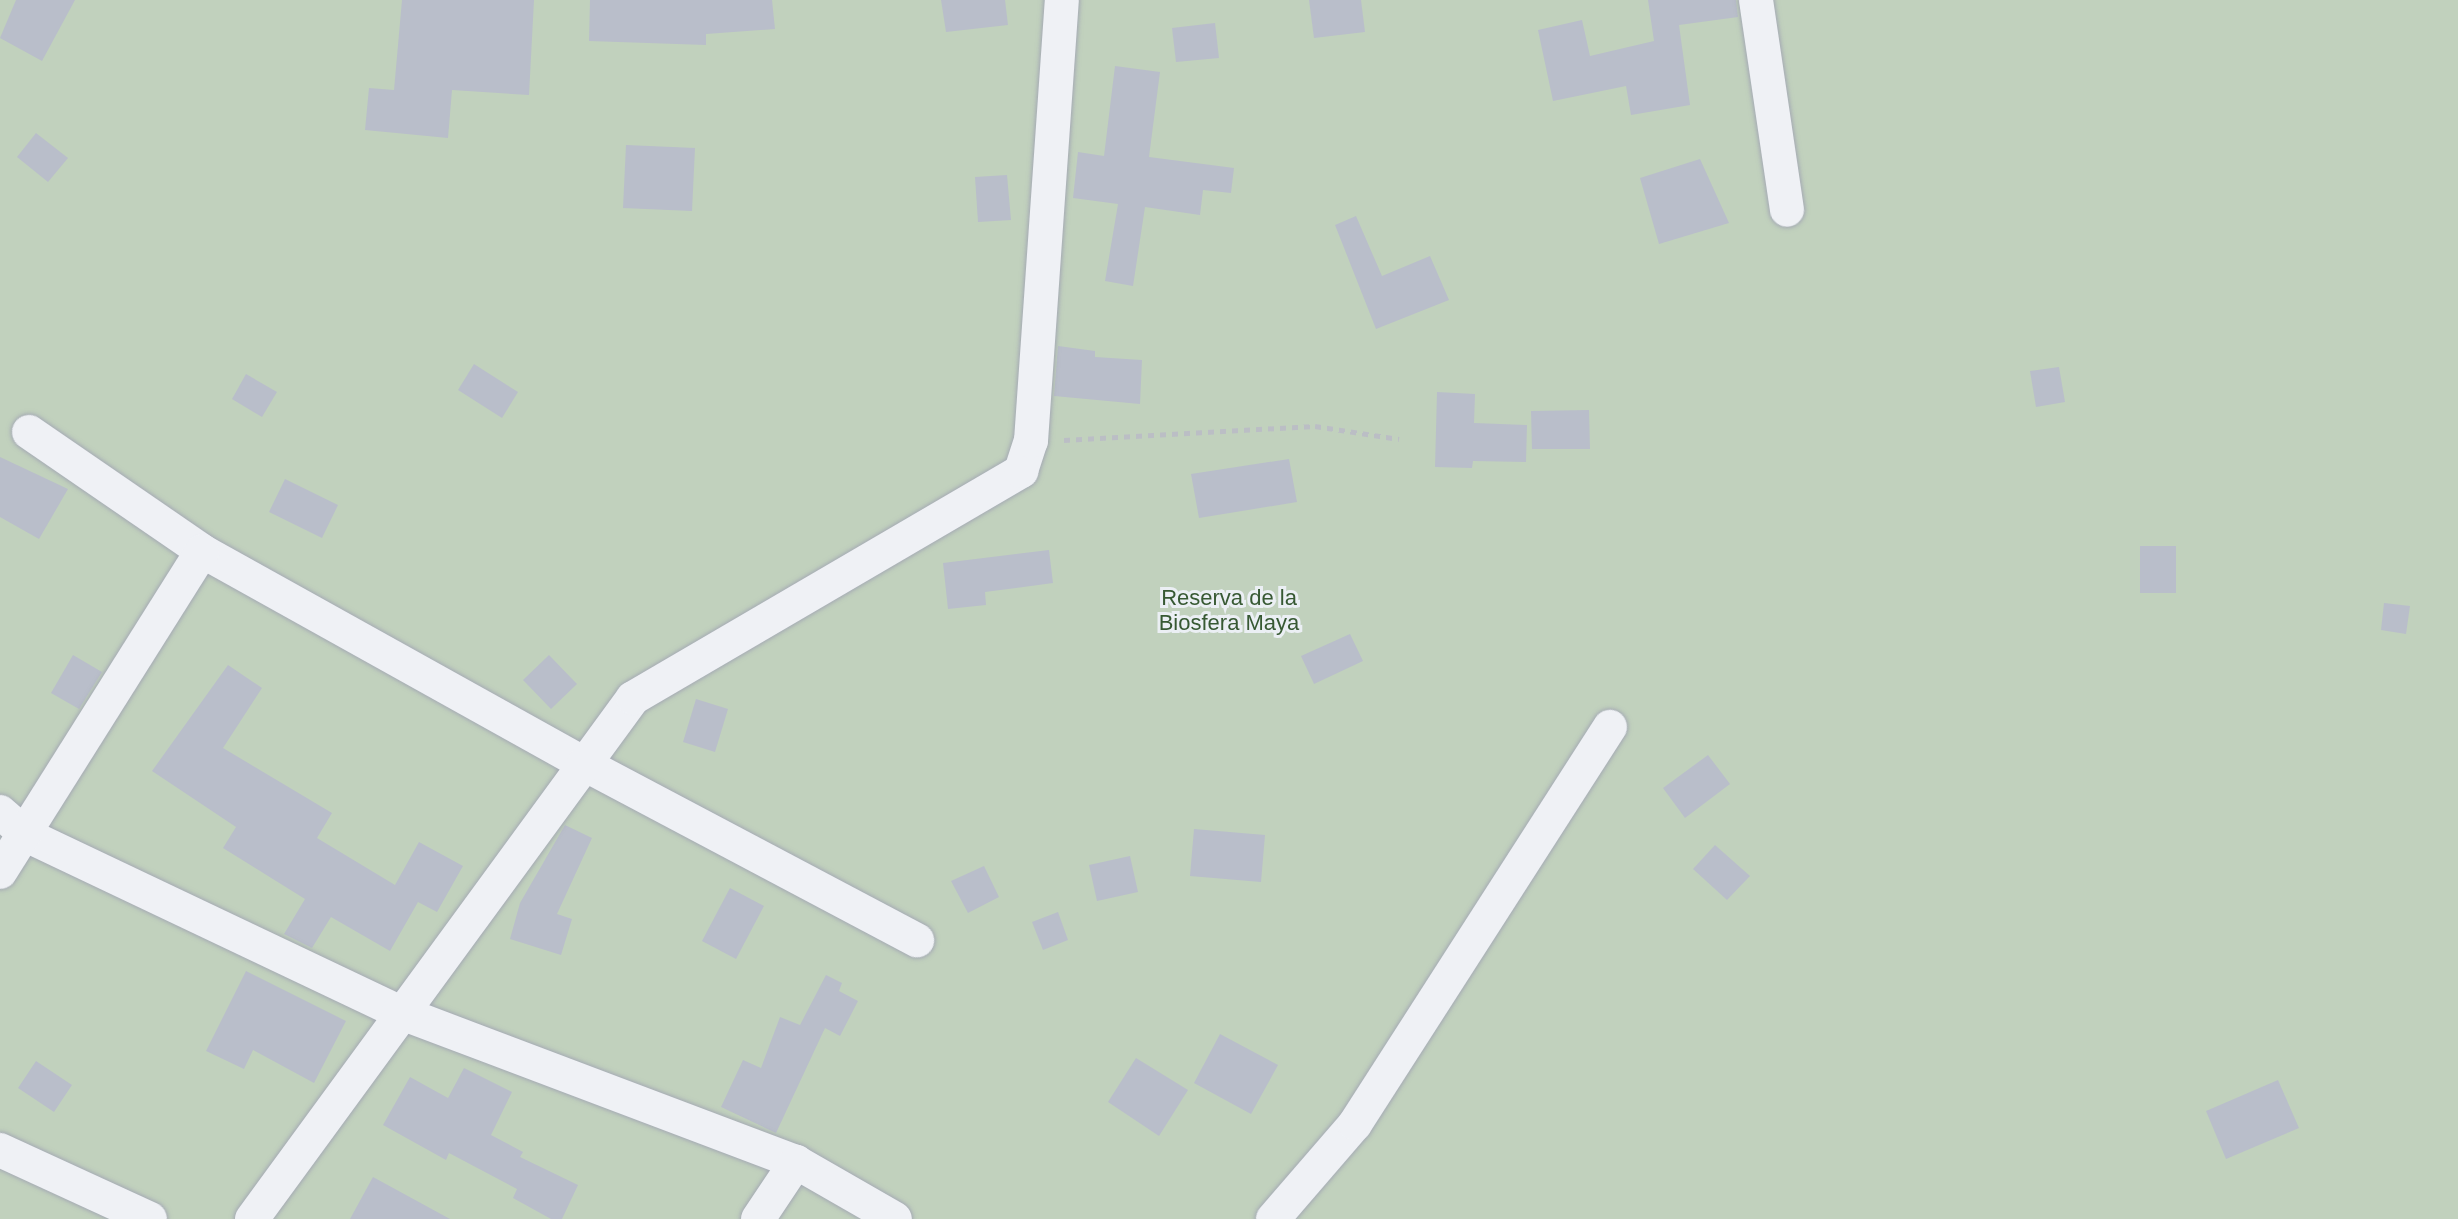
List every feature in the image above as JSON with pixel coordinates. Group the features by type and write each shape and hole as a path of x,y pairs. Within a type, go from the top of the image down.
{"street":[{"path":"252,1219 399,1012 633,698 1021,471 1031,441 1062,0"},
{"path":"1756,0 1787,210"},
{"path":"29,432 202,551 584,764 917,940"},
{"path":"0,872 202,551"},
{"path":"1273,1219 1355,1124 1610,727"},
{"path":"0,812 26,835 399,1012 796,1162 895,1219"},
{"path":"0,1150 150,1219"},
{"path":"758,1219 796,1162"}],"path":[{"path":"1031,441 1315,426 1399,439"}],"green space":[{"name":"Reserva de la Biosfera Maya","path":"0,0 2458,0 2458,1219 0,1219"}],"building":[{"path":"16,0 75,0 42,61 0,38"},
{"path":"402,0 534,0 529,95 452,90 448,138 365,130 369,88 394,90"},
{"path":"590,0 772,0 775,29 706,34 706,45 589,41"},
{"path":"941,0 1005,0 1008,25 946,32"},
{"path":"1309,0 1361,0 1365,32 1314,38"},
{"path":"1648,0 1736,0 1738,17 1679,25 1690,105 1631,115 1626,86 1553,101 1538,30 1582,20 1590,56 1654,41"},
{"path":"1215,23 1219,58 1176,62 1172,28"},
{"path":"1115,66 1160,72 1149,157 1234,168 1231,193 1203,190 1200,215 1145,207 1133,286 1105,281 1118,204 1073,198 1078,152 1104,156"},
{"path":"36,133 68,158 48,182 17,157"},
{"path":"626,145 695,148 692,211 623,208"},
{"path":"1700,159 1729,223 1659,244 1640,178"},
{"path":"1007,175 1011,220 978,222 975,177"},
{"path":"1356,216 1382,276 1430,256 1449,300 1376,329 1335,225"},
{"path":"1058,346 1095,351 1095,357 1142,360 1140,404 1054,396"},
{"path":"474,364 518,392 502,418 458,390"},
{"path":"2059,367 2065,402 2036,407 2030,371"},
{"path":"246,374 277,392 262,417 232,399"},
{"path":"1437,392 1475,394 1474,423 1527,425 1526,462 1473,461 1472,468 1435,467"},
{"path":"1589,410 1590,449 1532,449 1531,411"},
{"path":"0,457 68,489 39,539 0,517"},
{"path":"1289,459 1297,502 1199,518 1191,474"},
{"path":"285,479 338,505 322,538 269,512"},
{"path":"2140,546 2176,546 2176,593 2140,593"},
{"path":"1049,550 1053,583 985,592 986,605 948,609 943,563"},
{"path":"2384,603 2410,606 2406,634 2381,630"},
{"path":"1350,634 1363,661 1314,684 1301,656"},
{"path":"73,655 102,672 79,709 51,693"},
{"path":"549,655 577,684 551,709 523,680"},
{"path":"228,665 262,688 223,748 332,813 317,838 395,885 419,842 463,866 437,912 418,902 390,951 331,917 312,948 284,934 305,899 223,848 236,827 152,771"},
{"path":"696,699 728,709 715,752 683,742"},
{"path":"1708,755 1730,784 1685,818 1663,788"},
{"path":"565,825 592,838 557,914 572,919 561,955 510,939 520,903"},
{"path":"1194,829 1265,835 1261,882 1190,876"},
{"path":"1715,845 1750,876 1727,900 1693,869"},
{"path":"1130,856 1138,892 1097,901 1089,865"},
{"path":"984,866 999,897 968,913 951,881"},
{"path":"730,888 764,906 736,959 702,941"},
{"path":"1058,912 1068,940 1043,950 1032,922"},
{"path":"246,971 346,1021 314,1083 253,1050 244,1069 206,1051"},
{"path":"826,975 842,983 839,991 858,1001 840,1036 825,1028 776,1133 721,1107 743,1060 761,1068 780,1017 800,1025"},
{"path":"1220,1034 1278,1065 1251,1114 1194,1083"},
{"path":"1136,1058 1188,1090 1159,1136 1108,1102"},
{"path":"36,1061 72,1085 54,1112 18,1088"},
{"path":"464,1068 512,1092 491,1135 523,1152 520,1157 578,1185 562,1219 551,1219 513,1198 517,1189 449,1153 446,1160 383,1125 410,1077 448,1098"},
{"path":"2278,1080 2299,1128 2226,1159 2206,1111"},
{"path":"373,1177 450,1219 350,1219"}]}
